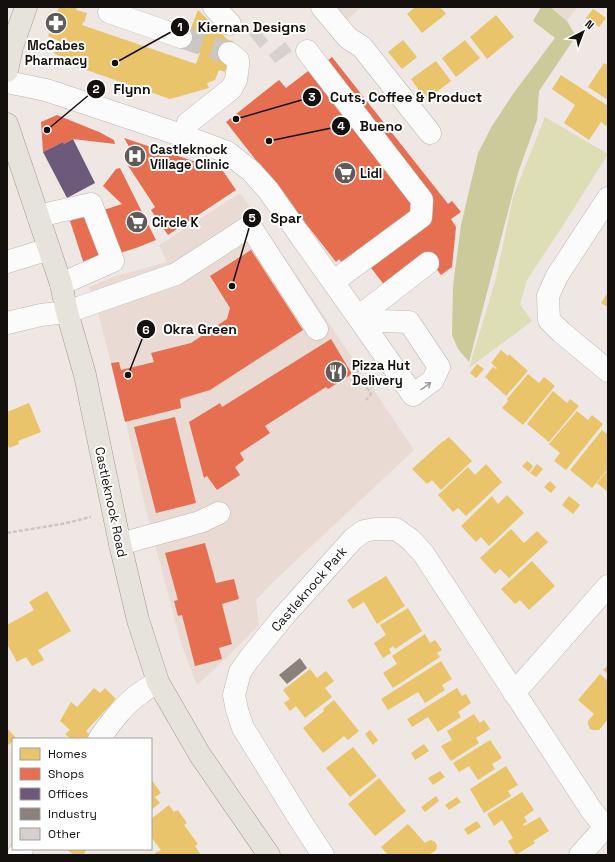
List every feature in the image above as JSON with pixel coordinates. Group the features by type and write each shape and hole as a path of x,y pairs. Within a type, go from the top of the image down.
{"main road":[{"path":"7,71 12,47 26,7"},
{"name":"Castleknock Road","path":"7,124 61,284 67,312 85,375 113,512 138,620 158,682 200,755 269,855"}],"street":[{"path":"214,7 230,24"},
{"path":"322,7 348,38 362,47 430,134"},
{"path":"109,12 181,37"},
{"path":"307,51 422,200 421,217 334,282"},
{"path":"184,136 188,123 231,89 236,80 238,60 229,53"},
{"path":"7,82 46,90 184,136 227,152 252,171 268,190 363,323 428,263"},
{"path":"608,198 557,276 548,296 549,320 561,332 608,371"},
{"path":"38,216 91,204 113,261 61,284"},
{"path":"7,323 41,315 67,312 176,274 250,226 317,329"},
{"path":"7,262 49,249"},
{"path":"120,544 200,522 219,513"},
{"name":"Castleknock Park","path":"324,855 302,823 244,728 237,710 234,695 240,672 283,617 354,539 364,531 375,529 396,529 411,540 423,553 592,811 607,826"},
{"path":"514,693 608,586"},
{"path":"100,738 112,721 127,705 141,692 158,682"},
{"path":"580,855 607,826"}],"path":[{"path":"363,367 356,372 371,394 366,400"},
{"path":"7,533 62,524 113,512"}],"shaded area":[{"path":"333,7 361,7 345,22"},
{"path":"550,7 577,7 567,21"},
{"path":"240,193 414,450 270,585 256,600 259,625 197,685 181,643 144,502 100,320 89,287 113,277 167,262 159,245"}],"green space":[{"path":"541,7 550,7 567,21 576,36 539,91 537,120 518,173 469,362 458,349 452,335 453,286 461,225 478,153 492,126 513,94 555,38 533,21"},
{"path":"545,117 608,154 527,280 520,304 532,321 469,368 496,278 513,197"}],"building: Homes":[{"path":"59,7 77,7 76,10 87,13 82,25 196,64 200,53 178,45 185,26 191,28 198,10 228,40 233,41 227,60 229,61 225,72 219,70 215,80 207,83 209,88 170,99 75,66 77,61 54,54 59,41 48,36"},
{"path":"415,7 440,7 446,14 422,33 407,14"},
{"path":"593,9 606,18 599,27 586,18"},
{"path":"496,15 514,37 487,59 470,37"},
{"path":"403,40 417,57 402,69 388,52"},
{"path":"465,40 480,58 456,77 442,58"},
{"path":"436,61 451,81 426,100 411,79"},
{"path":"604,63 608,65 608,100 588,87"},
{"path":"561,75 608,106 608,123 606,126 601,122 589,140 564,123 575,105 552,89"},
{"path":"608,292 608,307 601,303"},
{"path":"501,350 508,356 509,354 528,371 506,396 485,377 493,367 496,369 497,368 491,363"},
{"path":"477,364 484,369 476,378 470,373"},
{"path":"528,374 539,383 544,377 555,386 523,425 502,408 508,401 507,399"},
{"path":"553,391 567,403 570,399 579,406 549,442 527,424"},
{"path":"29,403 41,432 18,441 19,444 9,448 8,445 7,446 7,412"},
{"path":"577,411 588,420 592,415 603,424 566,470 554,461 560,453 549,444"},
{"path":"602,430 608,435 608,469 592,488 570,470"},
{"path":"449,437 472,461 441,490 432,480 427,484 412,469"},
{"path":"527,461 533,466 529,472 522,466"},
{"path":"486,464 502,482 466,516 458,508 453,512 438,495 468,467 475,475"},
{"path":"537,464 543,469 536,477 530,473"},
{"path":"608,470 608,492 597,483"},
{"path":"550,481 556,487 551,493 544,487"},
{"path":"507,495 524,513 489,546 481,537 476,542 461,526 492,496 498,504"},
{"path":"569,496 580,505 573,514 562,505"},
{"path":"511,529 524,543 537,531 548,542 509,578 500,569 495,574 480,558"},
{"path":"532,561 555,586 529,610 520,600 515,604 501,589"},
{"path":"386,576 405,606 377,624 364,602 353,609 347,600"},
{"path":"47,591 71,631 38,650 44,660 32,666 26,657 17,662 7,644 7,625 34,610 29,602"},
{"path":"408,608 422,631 395,649 393,646 389,649 391,653 383,658 374,643 386,635 380,625"},
{"path":"425,634 430,643 435,640 442,650 437,653 440,657 393,688 383,673 397,664 392,656"},
{"path":"441,661 452,679 442,685 445,690 425,703 418,692 388,710 381,699"},
{"path":"608,665 608,674 603,670"},
{"path":"310,669 317,678 326,671 334,681 325,688 332,697 305,718 296,706 290,711 284,703 290,699 283,690"},
{"path":"600,674 608,681 608,719 599,730 593,730 590,729 588,721 594,714 578,700"},
{"path":"94,688 100,693 105,688 116,699 86,731 90,735 87,738 70,738 65,734 70,730 60,721 71,702 77,707"},
{"path":"457,688 462,696 466,694 471,703 458,712 461,717 438,732 428,717 412,727 407,719"},
{"path":"334,700 359,731 348,740 344,736 323,753 303,728 324,711 323,709"},
{"path":"474,714 480,723 484,720 490,729 476,738 479,743 451,761 441,746 452,740 447,731"},
{"path":"7,728 16,738 12,738 12,742 8,745"},
{"path":"370,730 378,740 373,745 365,734"},
{"path":"490,740 502,758 492,764 495,769 478,780 469,766 459,772 453,763"},
{"path":"424,744 429,751 415,760 411,753"},
{"path":"353,747 377,776 350,797 326,768"},
{"path":"506,766 518,785 508,791 511,796 484,813 470,789"},
{"path":"440,771 445,777 433,785 428,778"},
{"path":"379,778 406,811 375,836 348,804"},
{"path":"152,780 161,793 155,797 160,803 152,809"},
{"path":"522,792 534,810 524,817 527,822 523,824 524,826 540,817 549,831 533,841 535,843 516,855 508,841 513,838 502,820 494,826 487,814"},
{"path":"436,796 439,801 425,812 421,807"},
{"path":"457,797 461,802 449,810 445,805"},
{"path":"169,805 174,812 178,810 187,823 184,825 198,844 195,846 201,855 155,855 155,853 161,850 152,838 152,818"},
{"path":"477,821 481,827 468,835 464,829"},
{"path":"408,824 425,843 431,840 435,842 437,845 436,850 429,855 388,855 381,847"},
{"path":"67,850 86,850 83,855 74,855"}],"building: Shops":[{"name":"Lidl","path":"332,57 448,204 452,201 461,212 451,219 456,227 452,267 441,275 425,254 385,286 358,251 342,263 339,259 336,262 226,122 279,80 286,88 316,65 318,68"},
{"path":"57,115 99,132 114,140 115,144 73,139 64,144 63,142 43,152 41,122"},
{"path":"124,138 223,171 236,190 168,235 151,210 155,207 125,161 134,155"},
{"path":"120,168 156,240 136,248 84,264 70,221 122,204 103,186 116,169"},
{"path":"251,250 303,330 210,390 180,399 181,408 125,422 111,363 119,362 121,370 154,362 151,353 191,343 227,319 230,308 210,276"},
{"path":"331,339 352,374 328,389 326,387 265,426 270,433 240,453 244,460 235,467 240,475 217,490 207,476 204,478 189,422 220,403 222,407"},
{"path":"175,417 196,503 156,513 134,427"},
{"path":"205,543 216,583 234,579 239,599 222,604 232,644 219,648 222,659 195,666 182,615 178,616 174,601 178,600 165,553"}],"building: Offices":[{"path":"73,139 95,183 67,198 43,152 63,142 64,144"}],"building: Industry":[{"path":"300,658 307,668 287,684 279,675"}],"building: Other":[{"path":"256,25 268,41 260,48 247,32"},
{"path":"285,42 292,51 275,63 269,55"}],"tunnel":[{"path":"181,37 229,53"}],"place":[{"name":"McCabes Pharmacy","path":"56,23"},
{"name":"Kiernan Designs","path":"115,63"},
{"name":"Cuts, Coffee & Product","path":"236,119"},
{"name":"Flynn","path":"47,130"},
{"name":"Bueno","path":"269,141"},
{"name":"Castleknock Village Clinic","path":"135,156"},
{"name":"Lidl","path":"345,173"},
{"name":"Circle K","path":"137,222"},
{"name":"Spar","path":"232,286"},
{"name":"Pizza Hut Delivery","path":"336,372"},
{"name":"Okra Green","path":"128,375"}]}
